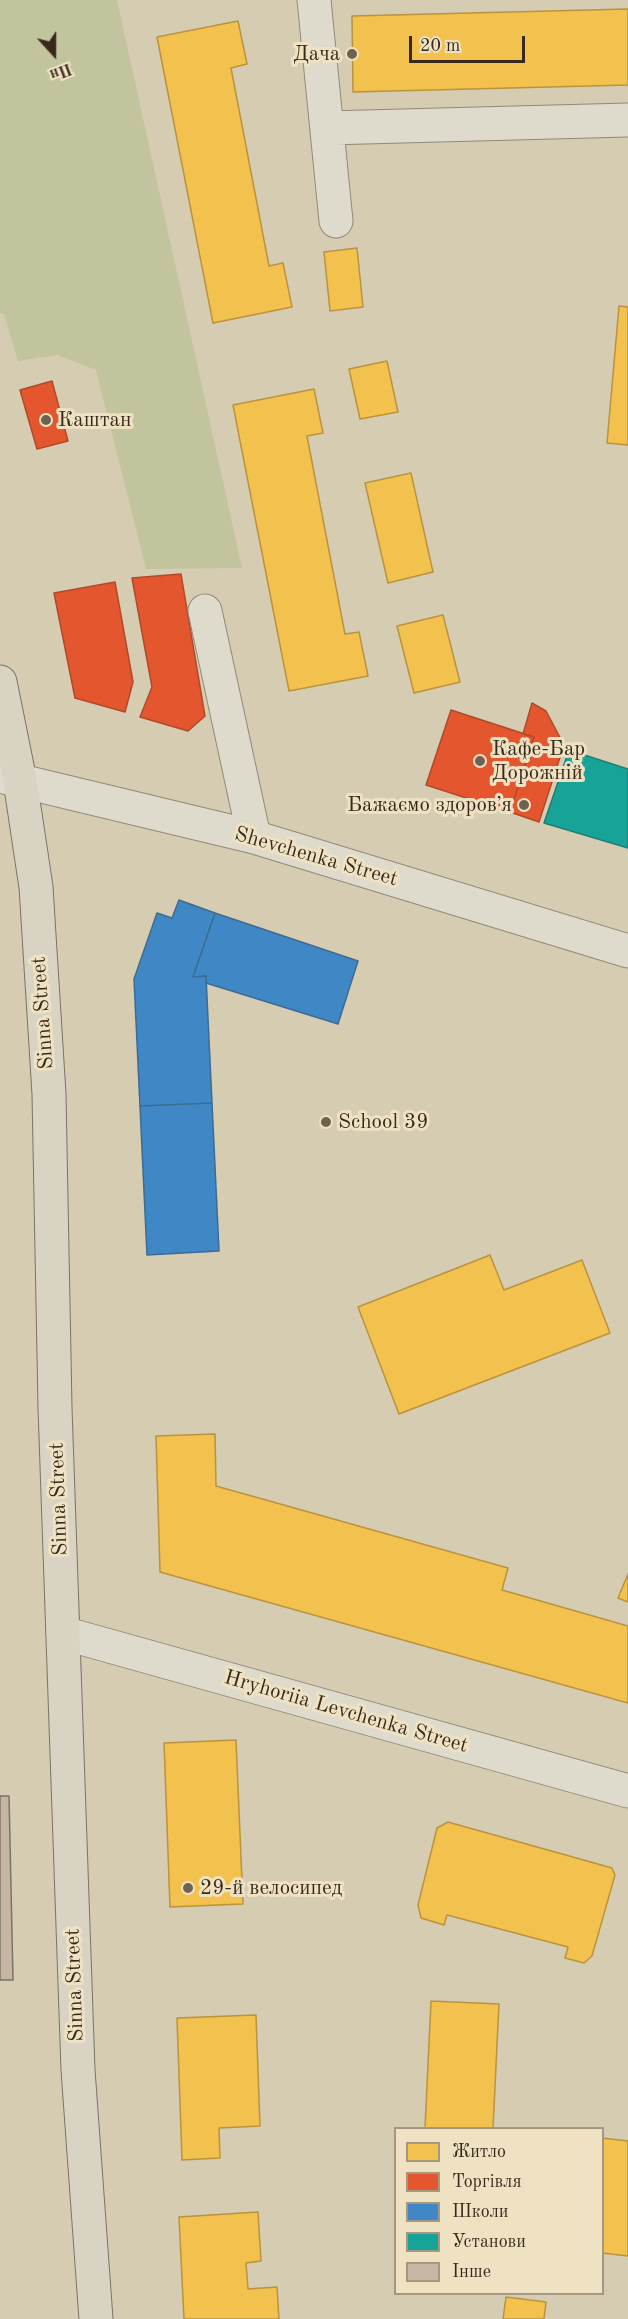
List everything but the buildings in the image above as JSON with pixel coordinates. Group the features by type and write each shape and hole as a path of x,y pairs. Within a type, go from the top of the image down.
{"main road":[{"name":"Sinna Street","path":"0,681 10,779 36,887 49,1094 63,1633 78,2070 96,2319"}],"street":[{"path":"314,0 336,221"},
{"path":"327,128 628,120"},
{"path":"205,610 254,837"},
{"name":"Shevchenka Street","path":"10,779 254,837 628,951"},
{"name":"Hryhoriia Levchenka Street","path":"63,1633 628,1791"}],"green space":[{"path":"0,0 117,0 242,568 146,569 96,370 57,355 18,361 4,314 0,313"}],"place":[{"name":"Дача","path":"352,54"},
{"name":"Каштан","path":"46,420"},
{"name":"Кафе-Бар Дорожній","path":"480,761"},
{"name":"Бажаємо здоровʼя","path":"524,805"},
{"name":"School 39","path":"326,1122"},
{"name":"29-й велосипед","path":"188,1888"}]}
